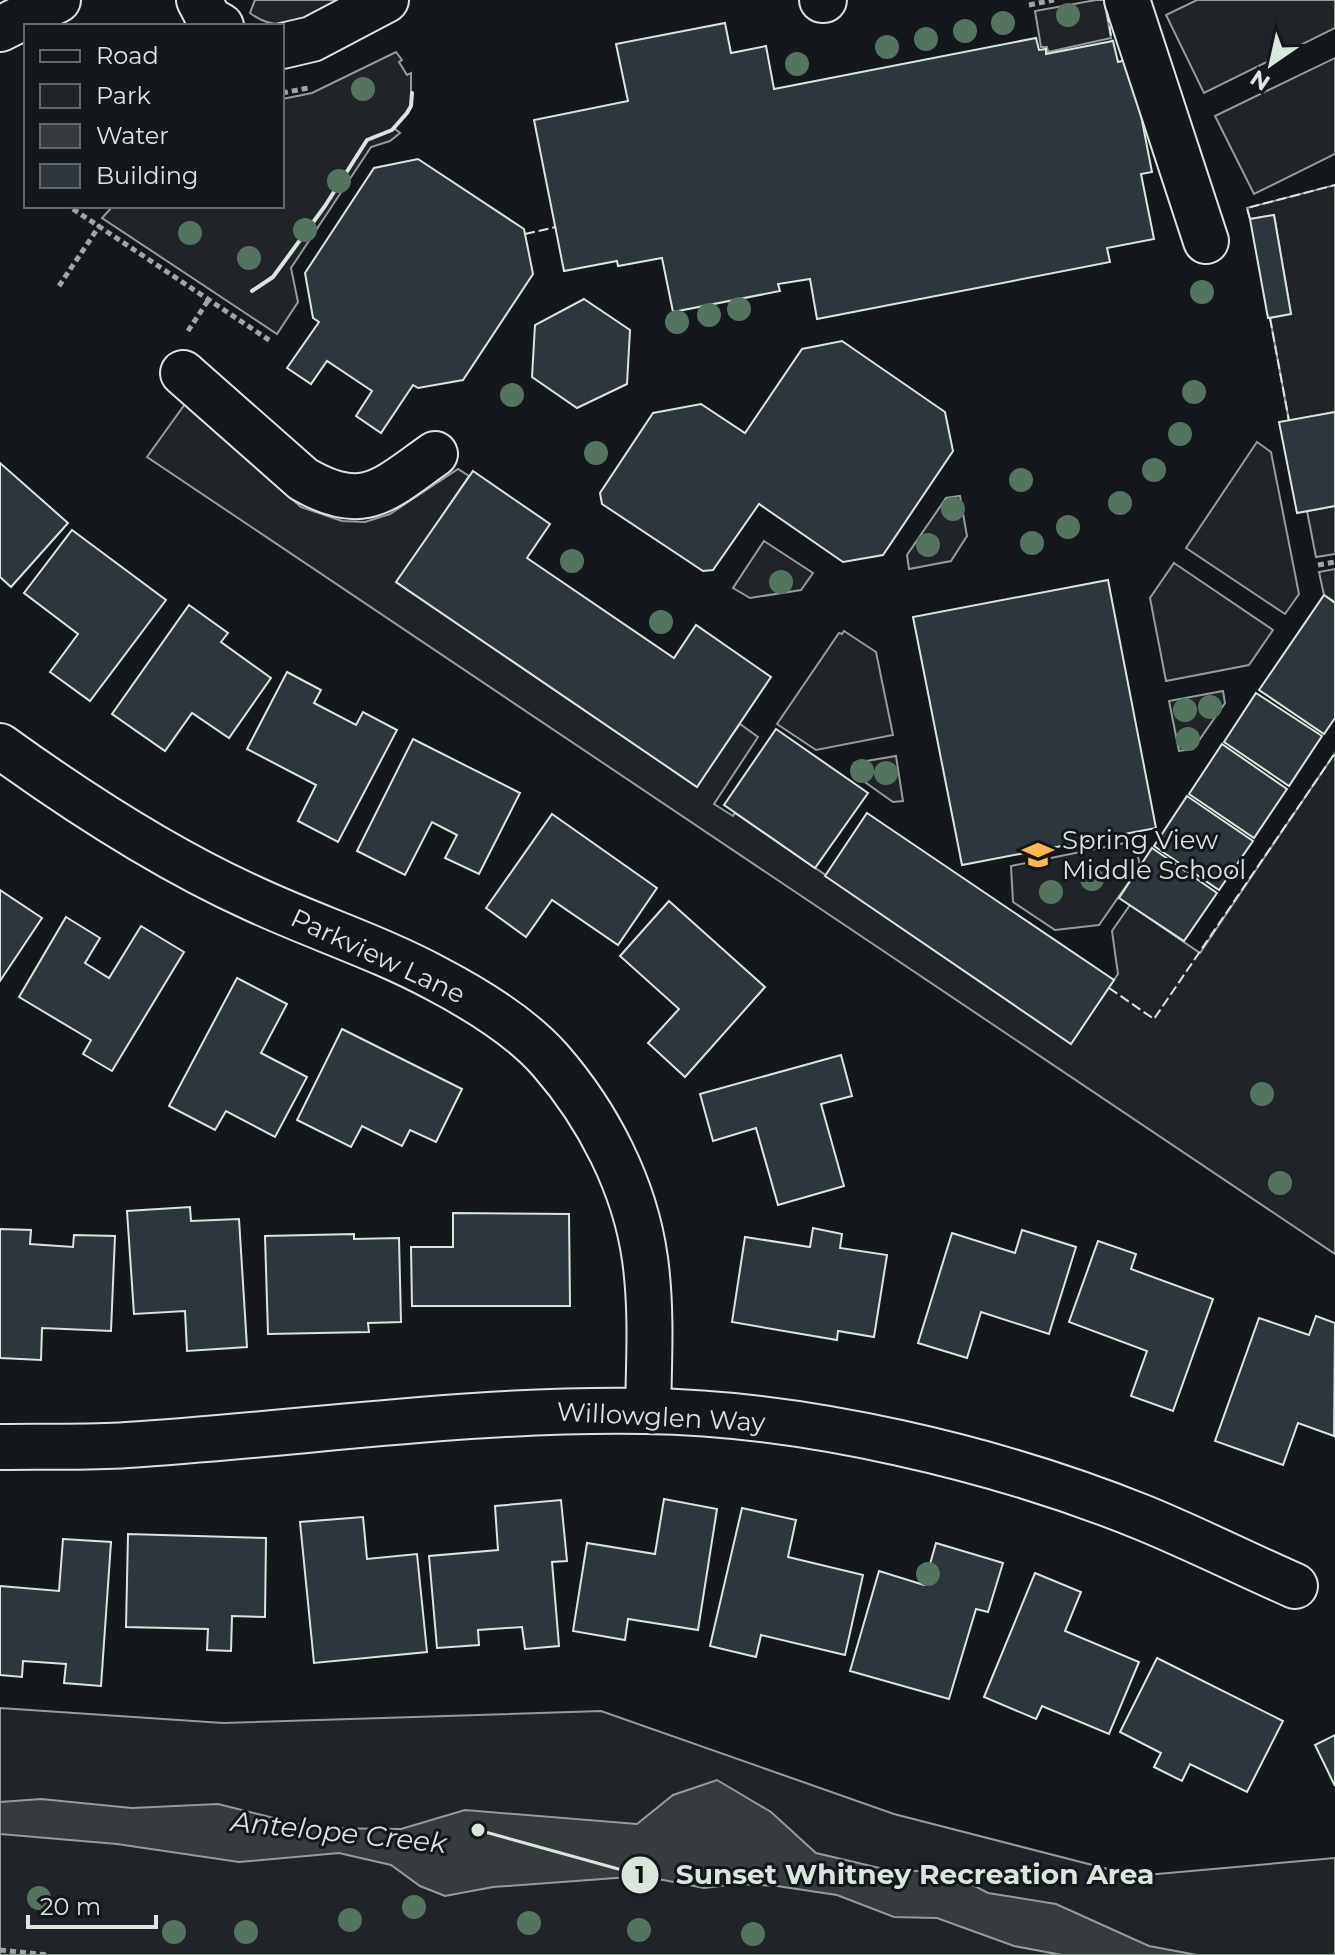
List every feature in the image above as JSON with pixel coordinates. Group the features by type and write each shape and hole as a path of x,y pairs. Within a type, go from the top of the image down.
{"street":[{"path":"0,29 58,0"},
{"path":"199,0 209,19 218,24"},
{"path":"284,46 312,39 386,0"},
{"path":"1127,0 1206,241"},
{"path":"183,373 303,479 325,491 348,497 370,496 387,488 435,454"},
{"name":"Parkview Lane","path":"0,746 98,812 197,870 252,898 435,978 496,1013 548,1058 594,1119 630,1195 645,1259 650,1336 648,1411"},
{"name":"Willowglen Way","path":"0,1447 124,1445 483,1413 648,1411 773,1421 842,1432 962,1459 1051,1485 1143,1518 1295,1586"}],"path":[{"path":"1029,5 1054,0"},
{"path":"73,209 272,342"},
{"path":"59,286 100,225"},
{"path":"1318,565 1335,562"},
{"path":"0,1950 48,1955"}],"green space":[{"path":"255,0 338,0 295,22 273,24 250,13"},
{"path":"1104,0 1111,38 1048,52 1047,47 1041,47 1035,11"},
{"path":"1197,0 1335,0 1335,28 1204,93 1166,15"},
{"path":"396,52 407,75 411,73 411,106 394,128 400,133 390,141 371,147 291,268 298,302 277,334 102,218 111,208 284,208 284,99 312,93"},
{"path":"1335,58 1335,154 1254,194 1215,116"},
{"path":"1335,185 1335,412 1289,421 1270,318 1291,314 1274,215 1250,219 1247,208"},
{"path":"185,404 301,507 342,521 365,522 390,514 458,469 469,476 397,583 696,786 740,724 758,737 714,804 733,816 735,813 1071,1043 1118,974 1112,931 1130,905 1200,953 1335,753 1335,1254 147,457"},
{"path":"1257,442 1271,452 1299,594 1285,614 1186,548"},
{"path":"960,496 967,536 951,561 909,569 907,555 946,498"},
{"path":"1335,506 1335,554 1316,557 1307,511"},
{"path":"764,541 813,573 801,590 750,598 733,588"},
{"path":"1174,563 1273,630 1249,665 1166,681 1150,598"},
{"path":"1335,569 1335,602 1324,595 1319,572"},
{"path":"844,631 876,652 893,735 816,750 777,724 839,633"},
{"path":"1223,691 1225,703 1193,749 1179,751 1169,701"},
{"path":"896,756 903,801 893,802 855,775 854,763"},
{"path":"1135,841 1140,866 1099,925 1055,930 1013,902 1011,866"},
{"path":"0,1708 223,1723 601,1711 894,1814 1135,1876 1335,1858 1335,1955 0,1955"}],"water":[{"name":"Antelope Creek","path":"717,1780 771,1812 816,1853 888,1870 948,1872 988,1893 1056,1904 1149,1946 1197,1955 1062,1955 1014,1946 937,1918 894,1917 837,1895 777,1886 737,1884 704,1888 643,1876 493,1887 445,1896 420,1886 391,1865 339,1853 239,1862 117,1844 0,1834 0,1802 41,1799 132,1808 218,1804 314,1828 401,1829 465,1810 637,1824 673,1795"}],"building":[{"path":"725,23 731,53 766,46 774,89 1036,38 1039,50 1046,49 1046,54 1113,41 1118,62 1130,59 1152,172 1141,174 1154,239 1107,248 1110,262 817,319 810,279 778,284 780,291 673,312 662,258 618,266 617,261 564,271 534,120 628,101 616,44"},
{"path":"418,159 524,229 533,274 463,380 418,388 413,385 381,433 356,416 372,391 327,361 311,384 287,368 319,322 313,318 305,273 374,168"},
{"path":"1274,215 1291,314 1268,318 1250,219"},
{"path":"584,299 630,330 627,384 577,408 532,377 535,325"},
{"path":"842,341 945,412 953,451 883,555 843,562 759,504 713,570 703,571 602,504 600,493 653,413 701,404 745,433 802,349"},
{"path":"1335,412 1335,506 1297,513 1279,422"},
{"path":"0,463 68,523 11,587 0,577"},
{"path":"473,471 550,524 527,558 674,658 696,625 771,677 697,787 396,582"},
{"path":"72,530 166,600 90,701 50,672 78,634 24,593"},
{"path":"1108,580 1156,828 962,865 913,617"},
{"path":"1324,595 1335,603 1335,718 1324,734 1259,690"},
{"path":"189,605 228,633 221,642 271,678 229,738 192,713 165,751 112,714"},
{"path":"287,672 321,690 314,703 356,725 363,712 397,730 338,842 298,821 316,785 247,749"},
{"path":"1256,693 1322,736 1289,786 1224,742"},
{"path":"776,729 868,793 815,868 724,805"},
{"path":"413,739 520,793 479,874 445,858 457,835 432,822 405,875 357,851"},
{"path":"1222,744 1287,789 1254,838 1189,794"},
{"path":"1187,796 1253,841 1219,890 1154,846"},
{"path":"867,813 1114,980 1071,1044 825,876"},
{"path":"552,814 657,888 618,945 552,900 526,937 486,908"},
{"path":"1152,848 1217,893 1184,941 1119,898"},
{"path":"0,890 42,918 0,981"},
{"path":"669,901 765,987 685,1077 648,1043 679,1009 620,956"},
{"path":"66,917 100,938 85,963 109,978 141,926 184,952 112,1071 83,1054 91,1040 19,997"},
{"path":"237,978 287,1004 261,1053 307,1077 275,1137 226,1111 215,1130 169,1106"},
{"path":"342,1029 462,1089 436,1142 410,1130 402,1146 362,1126 351,1147 297,1120"},
{"path":"841,1055 852,1096 821,1104 844,1186 778,1205 756,1128 713,1141 700,1094"},
{"path":"190,1207 191,1221 239,1219 247,1347 187,1351 185,1311 134,1314 127,1211"},
{"path":"453,1213 569,1214 570,1306 412,1306 411,1247 453,1247"},
{"path":"813,1228 842,1234 840,1248 887,1255 874,1337 838,1331 837,1340 732,1322 745,1237 810,1247"},
{"path":"0,1229 31,1230 30,1244 73,1247 74,1235 115,1236 111,1331 42,1328 41,1360 0,1358"},
{"path":"1022,1230 1076,1247 1049,1334 981,1312 967,1358 918,1343 952,1233 1015,1253"},
{"path":"354,1234 354,1239 399,1238 401,1322 368,1323 369,1332 268,1334 265,1236"},
{"path":"1098,1241 1136,1254 1131,1269 1213,1299 1173,1411 1131,1396 1147,1351 1069,1322"},
{"path":"1316,1316 1335,1323 1334,1436 1298,1423 1283,1465 1215,1441 1259,1318 1309,1335"},
{"path":"664,1499 717,1509 698,1630 628,1619 625,1640 573,1631 587,1543 655,1554"},
{"path":"561,1500 567,1561 552,1562 559,1646 525,1649 522,1627 478,1630 479,1645 437,1648 429,1556 498,1550 495,1506"},
{"path":"742,1508 796,1520 788,1557 863,1575 845,1655 761,1635 756,1657 710,1646"},
{"path":"363,1517 367,1559 417,1554 427,1652 314,1663 300,1522"},
{"path":"128,1534 266,1538 265,1617 232,1616 231,1651 207,1650 208,1629 126,1627"},
{"path":"63,1539 111,1542 101,1686 64,1683 66,1664 23,1661 22,1677 0,1675 0,1586 59,1591"},
{"path":"936,1543 1003,1563 988,1612 976,1609 949,1699 850,1671 879,1571 924,1585"},
{"path":"1035,1573 1081,1592 1065,1631 1139,1662 1109,1734 1042,1706 1036,1719 984,1697"},
{"path":"1157,1658 1283,1721 1247,1792 1190,1764 1182,1781 1154,1767 1161,1753 1120,1732"},
{"path":"1335,1735 1335,1786 1315,1745"}],"fence":[{"path":"1107,12 1112,41"},
{"path":"1250,219 1247,208 1335,185"},
{"path":"525,234 556,227"},
{"path":"1270,318 1289,421"},
{"path":"1109,988 1154,1019 1335,753"}],"wall":[{"path":"252,291 273,277 325,206 367,140 392,130 407,113 412,93"}],"place":[{"name":"Spring View Middle School","path":"1038,855"},
{"name":"Sunset Whitney Recreation Area","path":"478,1830"}]}
